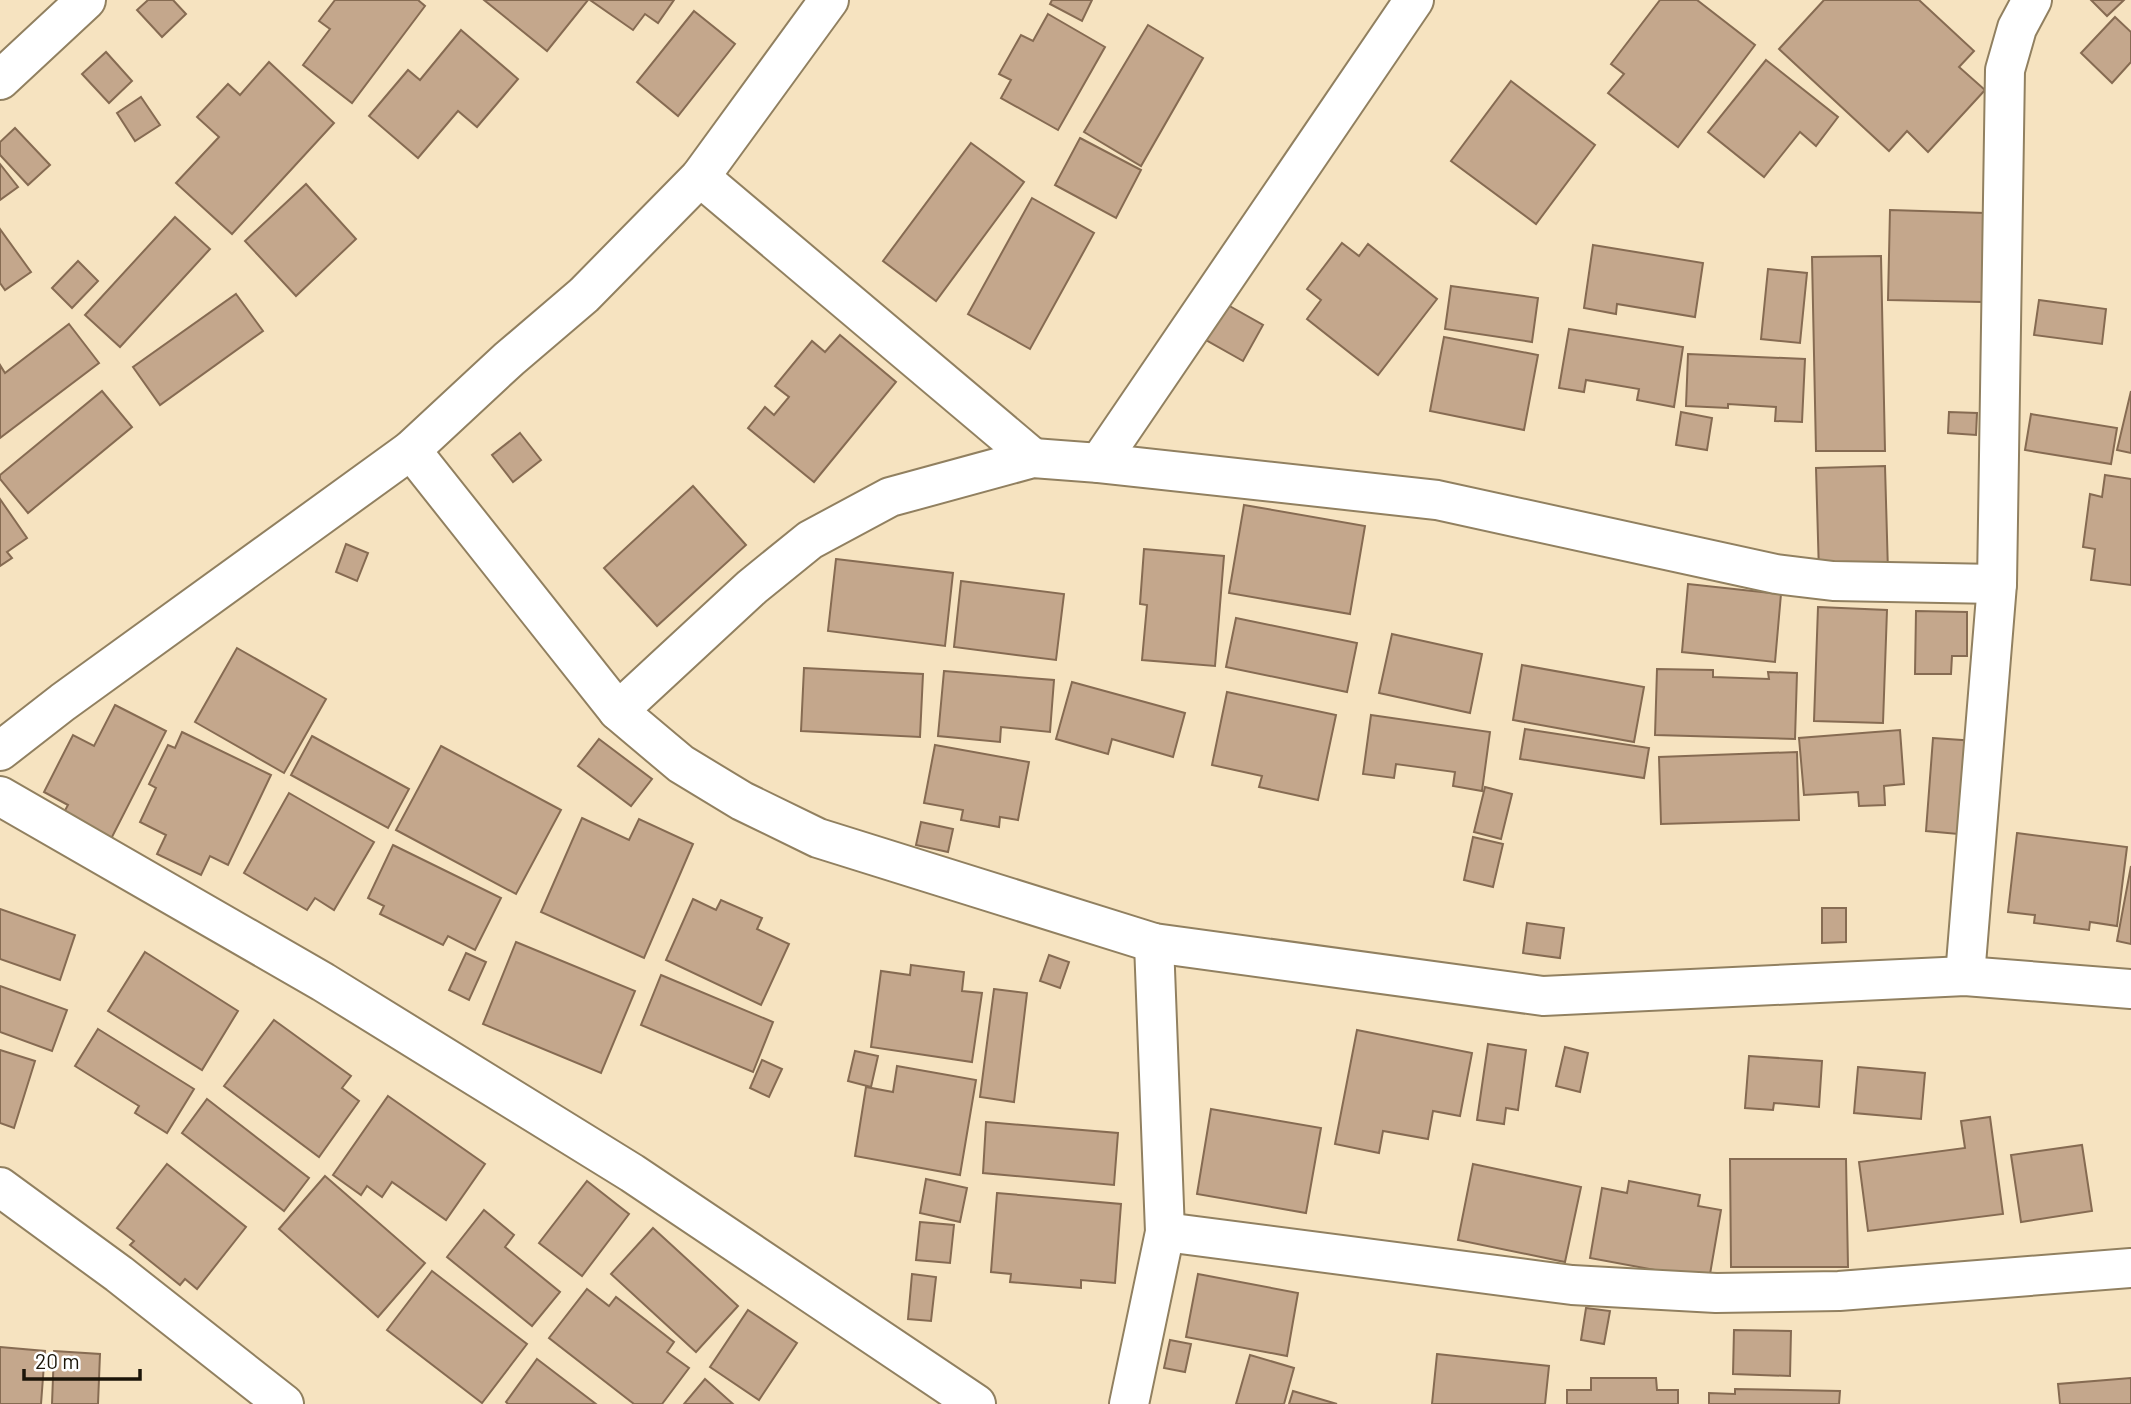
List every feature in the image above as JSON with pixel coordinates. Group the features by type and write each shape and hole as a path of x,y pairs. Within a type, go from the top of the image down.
{"street":[{"path":"0,80 86,0"},
{"path":"0,751 62,702 411,450 509,359 584,295 700,177 829,0"},
{"path":"1099,463 1414,0"},
{"path":"1965,976 1997,584 2005,71 2017,28 2032,0"},
{"path":"700,177 1033,458"},
{"path":"411,450 618,711 681,764 742,801 817,838 1154,943 1543,996 1965,976 2131,989"},
{"path":"618,711 751,587 810,540 890,497 1033,458 1437,500 1776,574 1821,580 1997,584"},
{"path":"0,796 323,982 632,1173 976,1404"},
{"path":"1129,1404 1165,1232 1154,943"},
{"path":"0,1186 119,1274 284,1404"},
{"path":"1165,1232 1572,1285 1716,1293 1839,1291 2131,1268"}],"building":[{"path":"148,0 173,0 186,14 162,37 137,10"},
{"path":"335,0 418,0 425,6 352,103 303,65 330,29 319,21"},
{"path":"484,0 588,0 547,51"},
{"path":"590,0 674,0 658,23 645,14 633,30"},
{"path":"1052,0 1092,0 1082,21 1050,4"},
{"path":"1660,0 1697,0 1755,45 1678,147 1608,93 1624,74 1611,64"},
{"path":"1824,0 1919,0 1974,51 1959,67 1985,90 1928,152 1907,131 1889,151 1779,49"},
{"path":"2091,0 2124,0 2107,16"},
{"path":"694,11 735,44 678,116 637,82"},
{"path":"1048,14 1105,47 1058,130 1001,98 1011,80 999,74 1021,35 1033,41"},
{"path":"2115,17 2131,32 2131,62 2112,83 2081,53"},
{"path":"1148,25 1203,58 1141,166 1084,132"},
{"path":"461,30 518,79 477,127 458,111 418,158 369,116 408,70 420,80"},
{"path":"106,52 132,81 109,103 82,74"},
{"path":"1766,60 1838,117 1816,146 1800,132 1764,177 1708,132"},
{"path":"269,62 334,123 232,234 176,183 219,137 197,117 228,84 240,95"},
{"path":"1511,81 1595,145 1536,224 1451,161"},
{"path":"141,97 160,125 135,141 117,113"},
{"path":"15,128 50,165 28,185 0,155 0,142"},
{"path":"1080,138 1141,170 1116,218 1055,185"},
{"path":"971,143 1024,182 936,301 883,261"},
{"path":"0,164 18,187 0,200"},
{"path":"306,184 356,239 296,296 245,241"},
{"path":"1032,198 1094,233 1030,349 968,314"},
{"path":"1890,210 1985,213 1983,302 1888,300"},
{"path":"175,217 210,249 120,347 85,315"},
{"path":"0,229 31,272 5,290 0,283"},
{"path":"1342,243 1359,256 1368,244 1437,299 1378,375 1307,319 1321,300 1307,289"},
{"path":"1593,245 1703,263 1695,317 1617,304 1616,314 1584,308"},
{"path":"1881,256 1885,451 1816,451 1812,257"},
{"path":"78,261 98,281 72,308 52,288"},
{"path":"1768,269 1807,273 1800,343 1761,339"},
{"path":"1451,286 1538,298 1532,342 1445,329"},
{"path":"236,294 263,331 160,405 133,367"},
{"path":"2039,300 2106,309 2102,344 2034,335"},
{"path":"1226,304 1263,325 1243,361 1206,340"},
{"path":"69,324 99,363 0,438 0,365 5,373"},
{"path":"1569,329 1683,347 1674,407 1637,400 1639,389 1586,380 1584,392 1559,388"},
{"path":"840,335 896,382 814,482 748,428 765,407 774,415 789,397 775,386 812,341 825,352"},
{"path":"1444,337 1538,355 1524,430 1430,411"},
{"path":"1688,354 1805,359 1802,422 1775,421 1776,407 1728,404 1728,408 1686,406"},
{"path":"102,391 132,427 28,513 0,479 0,475"},
{"path":"2131,391 2131,453 2117,450"},
{"path":"1681,412 1712,418 1707,450 1676,445"},
{"path":"1949,412 1977,413 1976,435 1948,433"},
{"path":"2031,414 2117,428 2111,464 2025,450"},
{"path":"520,433 541,460 513,482 492,455"},
{"path":"1885,466 1888,572 1819,573 1816,468"},
{"path":"2105,475 2131,479 2131,585 2091,580 2095,549 2083,547 2090,494 2102,497"},
{"path":"693,486 746,545 657,626 604,568"},
{"path":"0,499 27,538 7,552 12,558 0,566"},
{"path":"1244,505 1365,526 1350,614 1229,593"},
{"path":"346,544 368,553 357,581 336,572"},
{"path":"1144,549 1224,556 1215,666 1142,660 1147,605 1140,604"},
{"path":"836,559 953,573 945,646 828,631"},
{"path":"961,581 1064,594 1056,660 954,647"},
{"path":"1688,584 1781,594 1775,662 1682,652"},
{"path":"1818,607 1887,610 1883,723 1814,721"},
{"path":"1916,611 1967,612 1967,656 1952,656 1951,674 1915,674"},
{"path":"1236,618 1357,643 1347,692 1226,667"},
{"path":"1392,634 1482,654 1470,713 1379,693"},
{"path":"237,648 326,699 284,773 195,722"},
{"path":"1522,665 1644,687 1634,742 1513,720"},
{"path":"804,668 923,674 920,737 801,731"},
{"path":"1657,669 1713,670 1713,677 1769,679 1768,672 1797,673 1795,739 1655,735"},
{"path":"944,671 1054,680 1050,732 1001,727 1000,742 938,736"},
{"path":"1072,682 1185,713 1173,757 1112,739 1108,754 1056,739"},
{"path":"1227,692 1336,715 1318,800 1259,787 1262,776 1212,765"},
{"path":"115,705 166,731 111,839 63,814 68,805 44,792 73,735 94,746"},
{"path":"1371,715 1490,732 1482,791 1453,786 1455,772 1396,764 1394,778 1363,774"},
{"path":"1525,729 1649,748 1644,778 1520,759"},
{"path":"1900,730 1904,784 1884,786 1885,805 1859,806 1858,792 1804,795 1799,738"},
{"path":"182,732 271,775 228,865 210,856 201,875 157,854 166,835 140,822 156,788 149,784 168,745 175,748"},
{"path":"312,736 409,789 388,828 291,775"},
{"path":"1933,738 1976,741 1969,835 1926,831"},
{"path":"599,739 652,779 631,806 578,766"},
{"path":"935,745 1029,762 1018,820 1000,817 999,827 961,820 963,810 924,803"},
{"path":"441,746 561,810 516,894 396,830"},
{"path":"1797,752 1799,820 1661,824 1659,757"},
{"path":"1485,787 1512,794 1501,839 1474,832"},
{"path":"289,793 374,842 334,910 315,898 307,910 244,873"},
{"path":"582,818 629,840 639,819 693,844 644,958 541,912"},
{"path":"921,822 953,829 948,852 916,845"},
{"path":"2017,833 2127,847 2117,926 2090,922 2089,930 2034,923 2035,915 2008,912"},
{"path":"1473,837 1503,844 1493,887 1464,880"},
{"path":"393,845 501,898 475,950 448,936 443,945 380,914 384,906 368,898"},
{"path":"2131,866 2131,944 2117,941"},
{"path":"693,899 716,910 721,900 762,918 757,929 789,944 761,1005 666,960"},
{"path":"1822,908 1846,908 1846,942 1822,943"},
{"path":"0,909 75,935 60,980 0,959"},
{"path":"1527,923 1564,928 1560,958 1523,953"},
{"path":"516,942 635,991 601,1073 483,1024"},
{"path":"145,952 238,1011 202,1070 108,1011"},
{"path":"466,953 486,962 469,1000 449,990"},
{"path":"1049,955 1069,962 1060,988 1040,981"},
{"path":"911,965 964,972 962,991 982,993 972,1062 871,1047 881,971 910,975"},
{"path":"661,975 773,1022 753,1072 641,1025"},
{"path":"0,986 67,1010 52,1051 0,1032"},
{"path":"994,989 1027,993 1014,1102 980,1097"},
{"path":"274,1020 351,1076 342,1088 359,1101 319,1157 224,1086"},
{"path":"98,1029 194,1089 167,1133 135,1113 139,1106 75,1066"},
{"path":"1357,1030 1472,1053 1460,1116 1433,1111 1428,1139 1383,1131 1379,1153 1335,1144"},
{"path":"1488,1044 1526,1050 1518,1110 1506,1108 1504,1124 1477,1120"},
{"path":"1565,1047 1588,1053 1580,1092 1556,1086"},
{"path":"0,1050 35,1061 14,1128 0,1123"},
{"path":"855,1051 878,1056 871,1087 848,1081"},
{"path":"1749,1056 1822,1061 1819,1107 1774,1103 1773,1110 1745,1108"},
{"path":"762,1060 782,1069 769,1097 750,1088"},
{"path":"897,1066 976,1080 960,1175 855,1156 866,1087 893,1092"},
{"path":"1858,1067 1925,1073 1921,1119 1854,1113"},
{"path":"388,1096 485,1164 446,1220 392,1182 382,1197 367,1186 361,1195 333,1175"},
{"path":"207,1099 309,1178 284,1211 182,1133"},
{"path":"1211,1109 1321,1128 1306,1213 1197,1194"},
{"path":"1990,1117 2003,1214 1868,1231 1859,1162 1965,1148 1961,1121"},
{"path":"986,1122 1118,1133 1114,1185 983,1173"},
{"path":"2082,1145 2092,1211 2021,1222 2011,1155"},
{"path":"1730,1159 1846,1159 1848,1267 1731,1267"},
{"path":"167,1164 246,1227 197,1289 185,1279 180,1285 130,1245 134,1241 117,1228"},
{"path":"1473,1164 1581,1187 1565,1262 1458,1240"},
{"path":"325,1176 425,1263 378,1317 279,1229"},
{"path":"926,1179 967,1188 960,1222 920,1213"},
{"path":"587,1181 629,1214 582,1276 539,1243"},
{"path":"1629,1181 1700,1195 1698,1206 1721,1210 1709,1280 1590,1258 1602,1188 1627,1193"},
{"path":"997,1193 1121,1204 1115,1283 1081,1280 1081,1288 1010,1282 1011,1274 991,1272"},
{"path":"484,1210 514,1235 505,1247 560,1292 532,1326 447,1257"},
{"path":"920,1222 954,1225 950,1263 916,1260"},
{"path":"653,1228 738,1306 696,1352 611,1274"},
{"path":"432,1271 527,1344 482,1403 387,1330"},
{"path":"912,1274 936,1277 931,1321 908,1319"},
{"path":"1198,1274 1298,1293 1287,1356 1186,1337"},
{"path":"587,1289 609,1306 616,1297 674,1342 667,1352 689,1368 662,1404 634,1404 549,1338"},
{"path":"1586,1308 1610,1311 1604,1344 1581,1340"},
{"path":"748,1310 797,1343 759,1400 710,1367"},
{"path":"1734,1330 1791,1331 1790,1376 1733,1374"},
{"path":"1170,1340 1191,1344 1185,1372 1164,1368"},
{"path":"0,1347 45,1351 41,1404 0,1404"},
{"path":"54,1351 100,1354 98,1404 52,1404"},
{"path":"1437,1354 1549,1366 1545,1404 1432,1404"},
{"path":"1250,1355 1294,1368 1284,1404 1236,1404"},
{"path":"537,1359 596,1404 508,1404 506,1402"},
{"path":"1591,1378 1656,1378 1657,1390 1678,1390 1678,1404 1567,1404 1567,1390 1591,1390"},
{"path":"2131,1378 2131,1404 2060,1404 2058,1384"},
{"path":"705,1379 733,1404 684,1404"},
{"path":"1735,1389 1840,1391 1839,1404 1709,1404 1709,1393 1735,1394"},
{"path":"1293,1391 1337,1404 1289,1404"}]}
